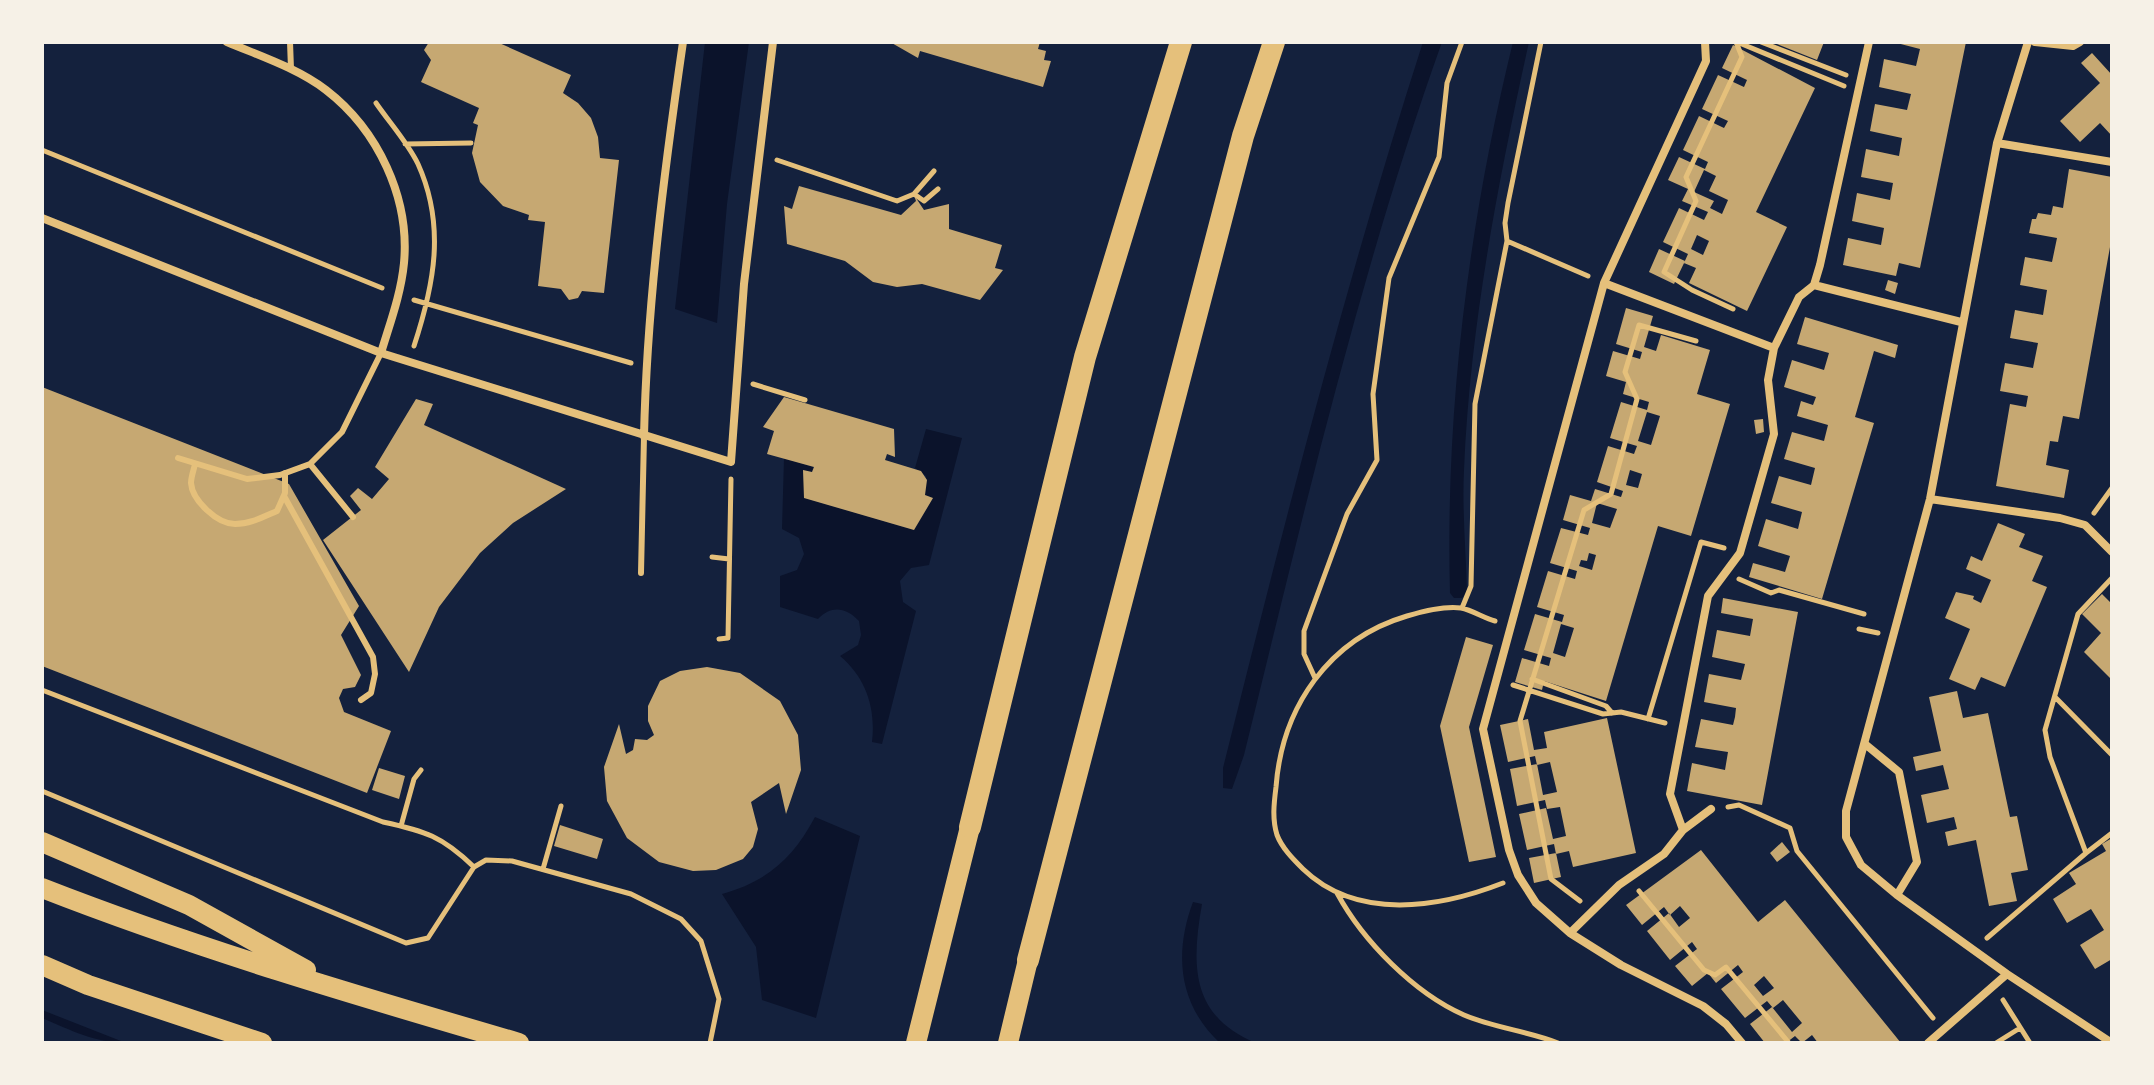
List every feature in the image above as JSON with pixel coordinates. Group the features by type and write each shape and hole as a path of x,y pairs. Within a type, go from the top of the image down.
{"highway":[{"path":"970,827 1085,357 1181,42"},
{"path":"1028,960 1243,136 1274,42"}],"main road":[{"path":"916,1043 970,827"},
{"path":"42,842 189,905 348,993"},
{"path":"42,888 105,913 348,993 519,1043"},
{"path":"1008,1043 1028,960"},
{"path":"42,965 88,985 262,1043"}],"street":[{"path":"227,42 291,69 326,90 356,118 378,150 402,212 405,240 399,294 381,353"},
{"path":"644,436 646,367 661,191 683,42"},
{"path":"42,218 381,353 731,462 742,302 757,155 773,42"},
{"path":"1705,42 1706,61 1604,283 1483,729 1518,875 1536,903 1570,933 1621,965 1703,1006 1726,1024 1742,1043"},
{"path":"1683,830 1670,794 1708,596 1740,553 1774,434 1768,380 1774,348 1799,297 1814,285 1860,93 1869,42"},
{"path":"2028,42 1997,143 1930,499 1846,811 1846,837 1861,865 1897,895 1975,948 2007,974 2112,1043"},
{"path":"2035,42 2057,46 2080,42"},
{"path":"1997,143 2112,162"},
{"path":"1604,283 1774,348"},
{"path":"1814,285 1961,322"},
{"path":"1930,499 2060,518 2085,525 2112,552"},
{"path":"1865,744 1899,772 1917,862 1897,895"},
{"path":"1570,933 1619,885 1664,854 1683,830 1711,809"},
{"path":"1928,1043 2007,974"}],"lane":[{"path":"290,42 291,69"},
{"path":"178,458 247,479 285,473 310,464 342,432 381,353"},
{"path":"641,573 644,436"},
{"path":"195,464 191,483 199,501 214,516 231,524 253,522 277,511 284,496 285,473"},
{"path":"310,464 319,480 353,517"},
{"path":"284,496 373,657 375,674 371,693 361,700"}],"path":[{"path":"1315,678 1304,654 1304,631 1347,514 1377,460 1373,394 1389,278 1439,157 1447,83 1462,42"},
{"path":"1462,608 1471,586 1475,404 1507,241 1505,223 1508,203 1541,42"},
{"path":"1761,42 1835,71"},
{"path":"1737,44 1860,93"},
{"path":"1737,44 1742,57 1686,177 1696,201 1664,272 1692,290 1746,315"},
{"path":"378,150 435,141 471,143"},
{"path":"42,150 399,294 646,367"},
{"path":"757,155 829,175 897,201 914,194 934,171"},
{"path":"914,194 924,201 938,189"},
{"path":"1507,241 1604,283"},
{"path":"1551,879 1520,721 1584,510 1611,494 1637,399 1625,372 1639,325 1669,333"},
{"path":"770,390 805,400"},
{"path":"719,639 728,638 731,462"},
{"path":"2085,525 2112,488"},
{"path":"712,557 729,559"},
{"path":"1725,570 1750,586 1771,593 1779,590 1864,614"},
{"path":"2086,853 2050,757 2045,730 2078,614 2112,578"},
{"path":"1511,626 1462,608 1428,610 1394,620 1357,638 1315,678 1298,702 1278,764 1273,815 1278,836 1291,857 1314,879 1337,892 1389,905 1420,904 1479,893 1518,875"},
{"path":"1532,679 1606,706 1612,713"},
{"path":"1495,680 1603,714 1621,712 1685,728"},
{"path":"42,690 401,826 425,830 447,842 474,867"},
{"path":"2055,696 2112,755"},
{"path":"401,826 414,779 421,770"},
{"path":"42,791 406,943 428,938 474,867 486,860 543,869 631,894 681,919 701,941 711,965 719,999 710,1043"},
{"path":"1711,809 1739,805 1790,828 1797,851 1943,1031"},
{"path":"543,869 561,806"},
{"path":"1975,948 2112,833"},
{"path":"1337,892 1348,913 1370,938 1436,1001 1466,1016 1558,1043"},
{"path":"1641,893 1704,970 1715,975 1726,967 1788,1042"},
{"path":"1994,986 2030,1043"},
{"path":"1996,1043 2020,1028"}],"water":[{"path":"705,42 749,42 727,204 717,323 675,309"},
{"path":"1423,42 1442,42 1358,307 1244,755 1232,789 1223,788 1223,768 1317,403"},
{"path":"1513,42 1529,42 1496,201 1479,308 1464,470 1467,592 1462,598 1454,598 1450,593 1449,524 1463,316 1484,178"},
{"path":"926,429 962,438 929,565 911,568 900,581 903,602 916,611 882,744 872,742 872,717 863,684 840,656 858,645 861,635 859,621 844,611 828,611 818,619 780,607 780,576 797,570 804,554 799,538 782,529 784,458 813,467 812,472 803,470 805,498 914,530 933,498 925,495 926,476 915,468"},
{"path":"815,817 860,836 816,1018 762,1000 756,947 722,894 753,882 778,866 798,844"},
{"path":"1193,902 1202,904 1197,968 1207,1004 1235,1032 1256,1043 1220,1043 1195,1012 1188,995 1182,959 1183,940"},
{"path":"42,1010 126,1043 104,1041 73,1031 42,1018"}],"building":[{"path":"429,42 497,42 571,75 563,93 578,103 591,118 598,137 600,158 619,160 604,293 582,291 578,298 569,300 561,289 538,286 545,222 528,220 529,215 503,206 480,182 472,153 478,125 473,123 479,108 421,82 431,60 424,50"},
{"path":"890,42 1040,42 1038,49 1046,51 1044,60 1051,61 1043,87 920,51 918,58"},
{"path":"1772,42 1824,42 1817,60"},
{"path":"1893,42 1966,42 1920,268 1899,263 1896,276 1843,265 1848,238 1881,245 1884,228 1852,221 1857,193 1890,200 1893,183 1861,177 1866,149 1899,156 1902,138 1870,131 1875,104 1907,110 1911,94 1879,87 1884,59 1916,66 1920,49"},
{"path":"1733,45 1815,88 1756,212 1787,227 1747,311 1689,283 1696,268 1684,263 1688,254 1663,242 1679,208 1704,220 1708,212 1682,201 1688,189 1668,180 1679,157 1705,169 1708,162 1683,150 1699,116 1724,128 1728,121 1702,109 1718,75 1744,87 1747,80 1722,68","holes":["1704,170 1716,176 1709,191 1728,200 1722,214 1710,208 1714,201 1694,192","1697,235 1709,241 1703,255 1691,249"]},
{"path":"2092,53 2112,75 2112,136 2100,123 2080,142 2060,121 2100,83 2081,63"},
{"path":"2069,169 2112,177 2112,236 2079,419 2063,416 2058,442 2050,441 2046,465 2069,470 2064,498 1996,486 2010,404 2026,407 2028,396 2000,391 2005,363 2033,368 2038,343 2010,338 2015,310 2043,315 2047,290 2020,285 2025,257 2052,262 2057,238 2029,233 2032,219 2036,219 2038,213 2051,215 2053,206 2063,208"},
{"path":"799,186 901,215 916,201 914,195 924,210 949,204 949,229 1002,245 995,268 1003,270 980,300 922,284 897,287 873,282 845,261 787,244 784,206 792,209"},
{"path":"1659,249 1685,261 1674,284 1649,272"},
{"path":"1888,280 1898,283 1895,294 1885,290"},
{"path":"1626,308 1653,316 1644,347 1656,351 1661,335 1710,350 1697,394 1730,404 1691,536 1658,526 1606,701 1544,681 1542,690 1515,682 1522,658 1549,666 1551,658 1524,650 1535,614 1562,622 1564,615 1537,607 1548,571 1575,579 1577,571 1550,563 1561,528 1588,535 1590,528 1563,520 1570,495 1591,501 1595,489 1621,497 1623,491 1597,482 1608,446 1634,454 1637,446 1610,438 1621,402 1647,410 1649,402 1623,394 1626,382 1606,376 1613,351 1640,359 1642,352 1616,344","holes":["1647,412 1660,416 1651,445 1638,441","1630,470 1642,474 1638,488 1626,485","1597,503 1617,509 1610,528 1592,523","1589,553 1596,555 1592,570 1579,566 1581,560 1587,561","1561,624 1574,628 1565,657 1553,653"]},
{"path":"1805,317 1898,345 1895,358 1874,351 1855,417 1874,423 1822,599 1749,577 1753,563 1785,572 1790,556 1758,546 1766,519 1798,529 1802,512 1771,503 1779,476 1811,485 1815,468 1784,459 1792,432 1824,441 1828,425 1797,416 1801,401 1813,405 1816,397 1784,387 1792,360 1824,370 1829,353 1797,344"},
{"path":"42,387 289,484 359,606 341,635 361,675 355,687 343,689 339,698 344,712 391,731 367,793 42,666"},
{"path":"784,397 894,429 895,457 887,454 885,460 921,471 927,480 925,495 933,498 914,530 804,498 803,470 812,472 814,467 767,454 774,431 763,427"},
{"path":"416,399 433,404 424,425 566,489 513,523 480,553 439,607 409,672 323,540 361,510 350,496 358,488 372,499 389,479 375,467"},
{"path":"1763,419 1764,432 1756,434 1754,420"},
{"path":"1998,523 2025,534 2019,547 2043,556 2032,581 2047,587 2005,687 1981,677 1975,690 1949,679 1970,629 1945,618 1956,592 1974,596 1973,599 1981,603 1991,580 1966,569 1971,556 1982,561"},
{"path":"2102,594 2112,604 2112,680 2084,652 2101,633 2082,614"},
{"path":"1723,598 1798,612 1762,805 1687,791 1692,763 1725,770 1728,752 1695,747 1701,719 1733,725 1735,717 1736,708 1704,702 1709,674 1741,680 1745,664 1712,657 1717,630 1750,636 1753,619 1721,613"},
{"path":"1466,637 1493,645 1469,727 1496,857 1469,862 1440,726"},
{"path":"707,667 740,673 780,701 798,735 801,770 786,814 779,783 751,802 758,829 753,847 743,859 716,870 693,871 659,862 627,838 607,801 604,767 619,724 626,754 633,750 635,739 647,740 654,735 648,721 648,706 660,681 680,671"},
{"path":"1957,691 1963,718 1988,713 2010,817 2017,816 2028,870 2011,873 2017,901 1989,906 1976,840 1948,846 1945,832 1957,829 1954,817 1927,823 1921,795 1949,789 1943,765 1916,771 1913,757 1941,751 1929,697"},
{"path":"1607,718 1636,853 1573,867 1569,851 1556,854 1554,844 1527,850 1519,814 1546,808 1553,839 1566,836 1560,807 1547,809 1545,800 1517,806 1510,769 1537,764 1535,756 1508,762 1500,725 1528,719 1534,750 1547,748 1544,732","holes":["1550,762 1557,792 1543,795 1537,765"]},
{"path":"379,768 405,776 399,799 372,790"},
{"path":"560,825 603,839 597,859 554,846"},
{"path":"2112,838 2112,959 2095,969 2080,945 2104,930 2091,909 2067,923 2053,899 2076,884 2069,873 2106,851 2102,844"},
{"path":"1782,842 1790,852 1777,862 1770,853"},
{"path":"1701,850 1758,922 1785,900 1901,1043 1818,1043 1812,1035 1802,1043 1795,1036 1786,1043 1765,1043 1750,1024 1772,1007 1792,1032 1802,1023 1783,1000 1773,1008 1767,1001 1745,1018 1721,989 1743,972 1738,965 1716,983 1708,973 1692,986 1675,966 1697,949 1692,942 1670,960 1647,931 1669,913 1664,907 1642,925 1626,905","holes":["1680,906 1690,918 1679,927 1670,915","1764,976 1774,988 1763,996 1754,985"]},
{"path":"1556,853 1561,877 1534,883 1529,858"}]}
